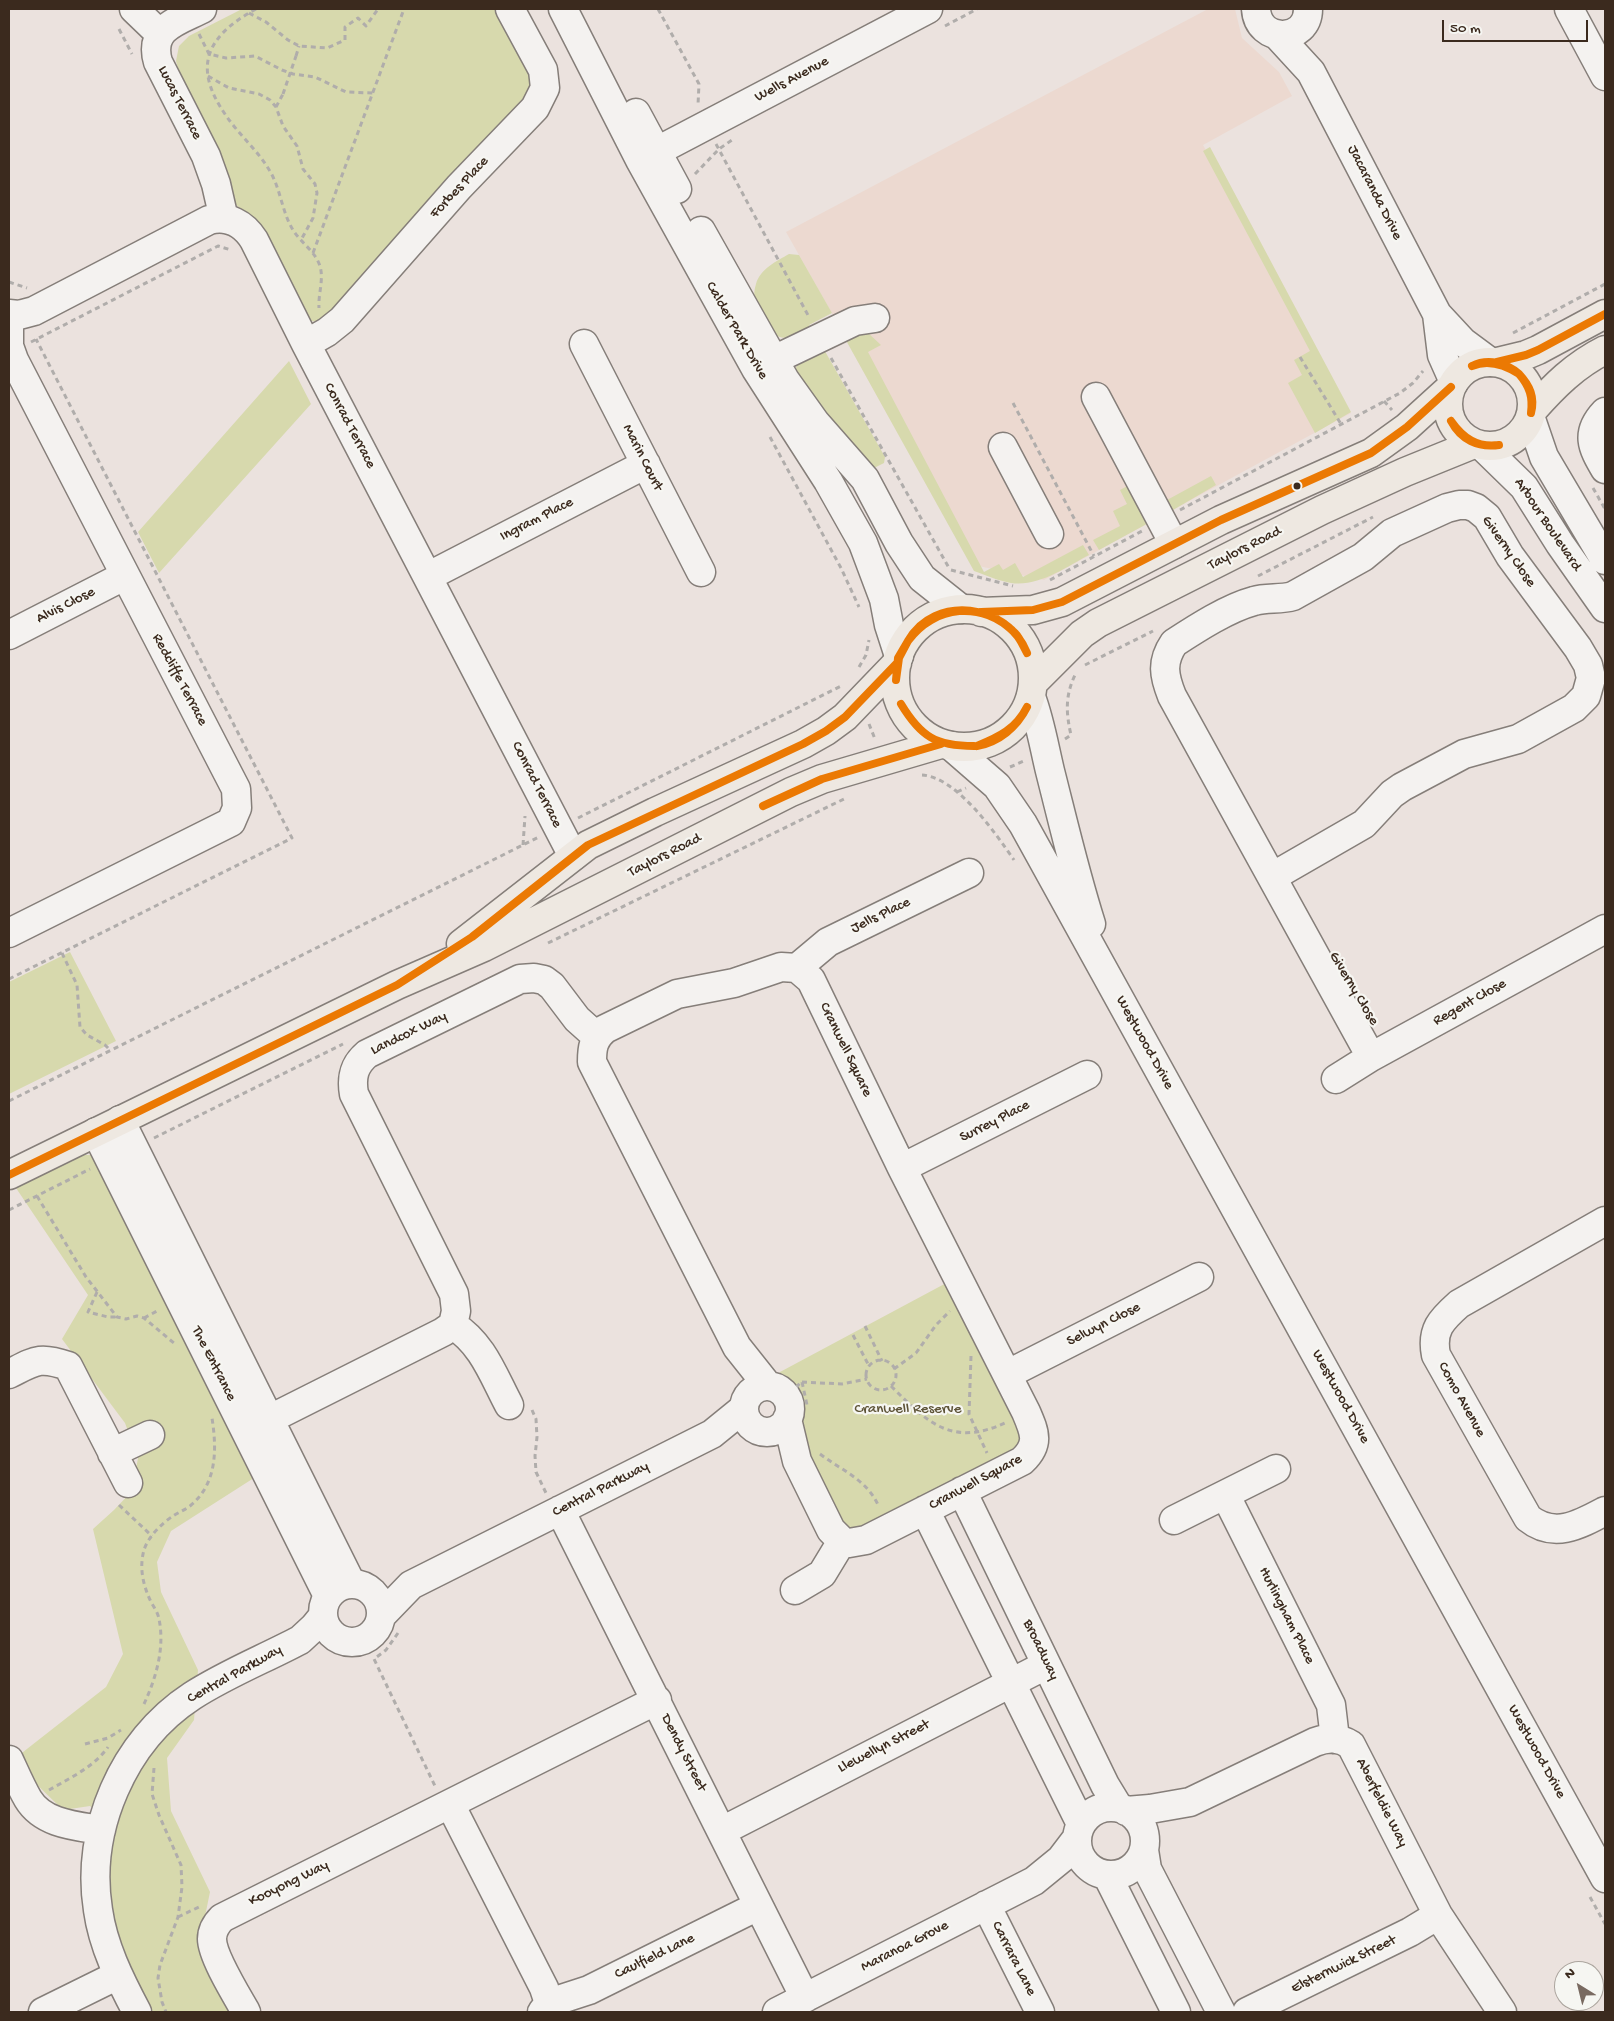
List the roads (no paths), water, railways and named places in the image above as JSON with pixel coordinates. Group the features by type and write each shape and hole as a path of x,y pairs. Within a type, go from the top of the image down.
{"main road":[{"path":"971,610 996,617 1009,626 1020,638 1028,652 1032,667 1032,690 1022,715 1009,731 992,742 972,747 946,745 926,736 913,726 903,712 897,696 895,680 898,660 906,641 916,628 945,612 971,610 1033,610 1062,602 1087,590 1167,532 1221,520 1372,452 1407,427 1470,367 1498,354 1538,350 1605,314"},
{"path":"1531,415 1570,372 1584,361 1605,350"},
{"path":"1453,385 1448,401 1449,414 1454,427 1463,437 1479,445 1495,447 1517,438 1525,429 1531,415 1533,398 1528,385 1520,374 1498,354"},
{"name":"Taylors Road","path":"1032,690 1074,659 1098,622 1329,506 1405,472 1479,445"},
{"name":"Taylors Road","path":"397,985 472,937 588,846 655,812 803,744 826,731 846,717 898,660"},
{"name":"Taylors Road","path":"9,1176 397,985 484,947 791,792 822,779 946,745"},
{"path":"573,856 592,893"}],"street":[{"path":"126,17 160,34 176,21 202,9"},
{"name":"Forbes Place","path":"317,338 342,320 460,187 535,108 545,88 543,70 510,9"},
{"name":"Calder Park Drive","path":"563,9 648,155 863,543 874,607 889,626 898,660"},
{"name":"Calder Park Drive","path":"579,9 648,155 679,192 765,365 798,400 865,479 899,543 922,578 971,610"},
{"name":"Jacaranda Drive","path":"1256,9 1257,19 1262,27 1277,35 1311,72 1437,314 1458,338 1498,354"},
{"path":"1569,9 1605,76"},
{"path":"1277,35 1291,33 1308,14"},
{"name":"Jacaranda Drive","path":"1308,14 1311,72"},
{"name":"Wells Avenue","path":"648,155 706,125 935,18"},
{"name":"Lucas Terrace","path":"160,34 156,42 155,52 158,62 206,156 216,184 224,219"},
{"path":"9,314 19,315 34,311 209,220 224,219"},
{"name":"Conrad Terrace","path":"224,219 239,224 250,233 317,338 429,576 573,856"},
{"name":"Redcliffe Terrace","path":"9,314 10,346 14,360 124,576 236,789 237,808 231,822 9,932"},
{"name":"Jacaranda Drive","path":"1437,314 1442,355 1453,385"},
{"path":"765,365 855,321 875,318"},
{"name":"Marin Court","path":"584,344 701,572"},
{"path":"1096,397 1167,532"},
{"path":"1605,412 1593,428 1592,435 1594,450 1605,469"},
{"name":"Arbour Boulevard","path":"1531,415 1544,457 1605,560"},
{"name":"Arbour Boulevard","path":"1479,445 1524,486 1560,544 1605,608"},
{"path":"1003,446 1049,534"},
{"name":"Ingram Place","path":"429,576 646,464"},
{"name":"Giverny Close","path":"1272,878 1364,824 1392,794 1402,787 1464,754 1518,740 1574,708 1586,696 1591,678 1588,665 1578,648 1510,556 1487,517 1476,508 1468,505 1459,505 1421,519 1392,533 1363,557 1293,596 1285,599 1255,601 1240,606 1174,643 1168,652 1164,671 1172,696 1272,878 1291,912 1315,934 1342,968 1379,1053"},
{"name":"Alvis Close","path":"9,635 124,576"},
{"name":"Westwood Drive","path":"1032,690 1078,882 1112,985"},
{"name":"Westwood Drive","path":"946,745 997,786 1023,824 1605,1878"},
{"name":"Jells Place","path":"797,968 828,942 969,872"},
{"name":"Regent Close","path":"1336,1079 1379,1053 1605,929"},
{"path":"795,1590 822,1574 842,1541 831,1530 806,1456 737,1347 592,1062 592,1049 596,1036 614,1024 677,994 734,984 781,966 797,968"},
{"name":"Cranwell Square","path":"797,968 811,980 902,1168 1008,1374 1034,1430 1034,1442 1030,1453 1022,1461 866,1540 849,1543 842,1541"},
{"name":"Landcox Way","path":"454,1324 456,1311 454,1294 354,1094 352,1081 358,1062 367,1054 520,979 534,978 544,980 577,1019 596,1036"},
{"name":"Surrey Place","path":"902,1168 1087,1075"},
{"name":"The Entrance","path":"108,1126 258,1425 342,1604 380,1602 391,1620"},
{"name":"Como Avenue","path":"1605,1221 1459,1304 1441,1322 1436,1332 1434,1344 1436,1356 1528,1518 1539,1527 1551,1530 1573,1525 1605,1511"},
{"name":"Selwyn Close","path":"1008,1374 1199,1277"},
{"path":"258,1425 443,1332 454,1324 480,1348 509,1405"},
{"path":"9,1374 36,1360 51,1360 68,1366 128,1483"},
{"name":"Central Parkway","path":"137,2012 118,1975 102,1932 97,1910 96,1858 101,1830 111,1797 126,1766 131,1737 159,1723 191,1696 300,1640 342,1604 409,1587 712,1434 774,1406"},
{"path":"112,1453 150,1434"},
{"path":"1174,1520 1226,1496 1276,1469"},
{"name":"Broadway","path":"962,1491 1105,1785 1123,1809"},
{"name":"Hurlingham Place","path":"1226,1496 1330,1705 1335,1739"},
{"name":"Dendy Street","path":"560,1510 805,1998"},
{"path":"925,1510 1012,1682 1079,1831 1078,1849 1082,1859 1089,1867 1102,1874 1126,1872 1134,1866 1144,1846 1190,1802"},
{"name":"Central Parkway","path":"342,1604 348,1642 359,1641 367,1638 379,1625 391,1620 409,1587"},
{"name":"Llewellyn Street","path":"722,1831 1046,1664"},
{"name":"Kooyong Way","path":"246,2012 212,1941 213,1930 227,1914 657,1700"},
{"path":"1079,1831 1088,1816 1097,1810 1108,1807 1150,1809 1190,1802 1315,1742 1327,1738 1335,1739"},
{"name":"Aberfeldie Way","path":"1335,1739 1343,1740 1351,1745 1438,1915 1502,2012"},
{"path":"9,1763 29,1801 45,1815 64,1825 101,1830"},
{"path":"448,1805 544,1988 545,2008"},
{"path":"1123,1809 1140,1824 1147,1868 1221,2012"},
{"name":"Westwood Drive","path":"1569,1810 1605,1863"},
{"name":"Maranoa Grove","path":"777,2012 1034,1881 1061,1860 1079,1831"},
{"name":"Maranoa Grove","path":"1034,1881 1070,1874 1102,1874"},
{"path":"1102,1874 1176,2012"},
{"name":"Caulfield Lane","path":"545,2008 589,1990 758,1906"},
{"name":"Carrara Lane","path":"986,1906 1040,2012"},
{"name":"Elsternwick Street","path":"1248,2012 1410,1932 1438,1915"},
{"path":"44,2012 118,1975"}],"park label":[{"name":"Cranwell Reserve","path":"908,1410"}]}
